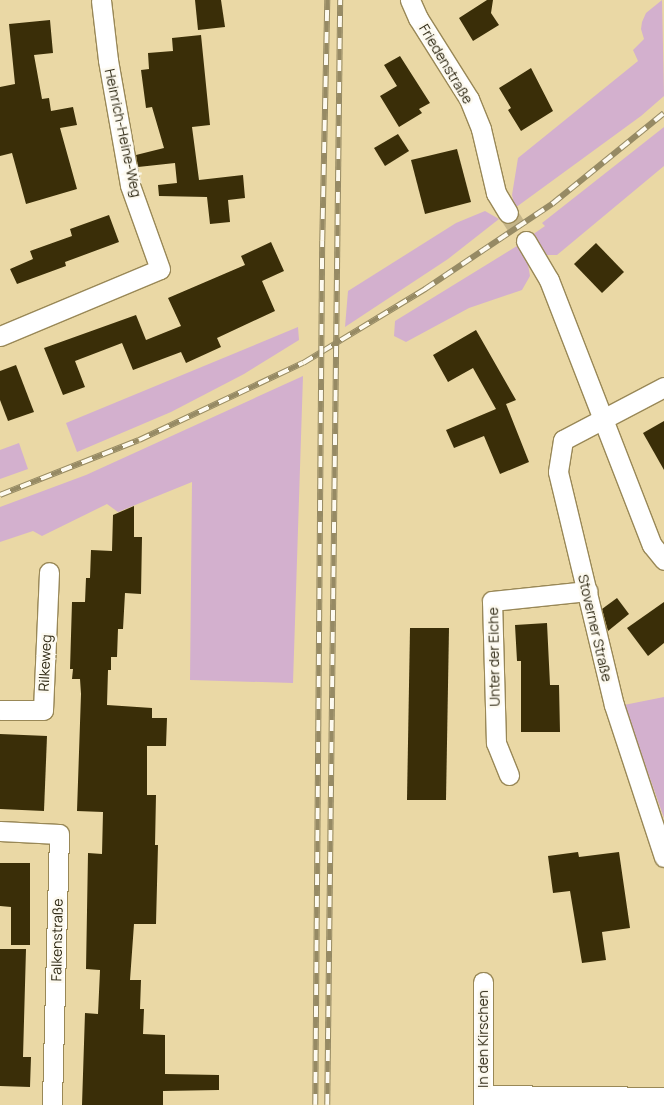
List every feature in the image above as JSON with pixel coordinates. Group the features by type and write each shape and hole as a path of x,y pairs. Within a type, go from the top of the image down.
{"street":[{"name":"Heinrich-Heine-Weg","path":"0,336 160,269 130,185 108,60 102,0"},
{"name":"Friedenstraße","path":"410,0 418,18 469,99 480,129 496,194 508,213"},
{"path":"526,241 549,280 652,545 664,560"},
{"path":"604,418 664,387"},
{"name":"Stoverner Straße","path":"604,418 563,440 558,472 614,705 664,857"},
{"name":"Rilkeweg","path":"0,710 43,710 49,572"},
{"name":"Unter der Eiche","path":"509,775 496,743 492,601 587,591"},
{"name":"Falkenstraße","path":"0,831 59,834 52,1105"},
{"name":"In den Kirschen","path":"483,982 483,1100 664,1097"}],"shaded area":[{"path":"662,0 664,96 641,116 515,208 512,195 518,158 638,61 633,50 644,39 641,29 642,22 646,13"},
{"path":"664,127 664,166 557,255 547,255 532,235 545,226 542,223"},
{"path":"485,211 499,219 448,259 345,327 348,291 456,223"},
{"path":"517,246 528,264 530,276 522,290 469,308 406,342 394,336 395,321"},
{"path":"298,327 299,340 244,374 171,412 77,452 66,423"},
{"path":"303,376 293,683 190,680 192,482 118,512 107,504 42,536 33,531 0,542 0,507 86,475"},
{"path":"19,443 28,469 0,479 0,450"},
{"path":"664,697 664,818 624,705"}],"building":[{"path":"195,0 221,0 225,27 198,30"},
{"path":"487,0 493,0 491,13 499,25 473,41 459,18"},
{"path":"50,20 53,53 34,55 42,99 49,98 51,111 73,107 77,125 60,128 77,189 26,204 12,153 0,156 0,87 15,84 9,24"},
{"path":"201,35 210,125 192,127 199,180 243,175 245,198 228,200 230,222 210,224 207,197 159,196 158,185 177,183 175,163 138,167 136,155 164,148 152,107 146,108 141,70 149,69 148,53 173,51 172,38"},
{"path":"400,56 430,103 419,109 422,113 399,127 380,96 397,86 384,65"},
{"path":"531,68 553,111 521,131 508,110 511,108 499,88"},
{"path":"398,134 409,151 385,166 374,148"},
{"path":"457,149 471,202 425,214 411,160"},
{"path":"109,215 119,242 65,262 66,266 17,284 10,269 33,259 30,251 72,236 70,229"},
{"path":"271,242 284,271 262,281 275,311 217,338 221,347 186,363 181,352 133,370 122,343 75,361 85,387 63,395 44,348 136,315 146,340 181,326 168,298 245,265 241,256"},
{"path":"596,243 624,272 602,293 574,264"},
{"path":"476,330 516,400 506,404 529,462 500,474 484,436 454,448 446,430 496,409 473,368 448,382 433,355"},
{"path":"16,365 34,412 8,421 0,400 0,371"},
{"path":"664,421 664,470 643,433"},
{"path":"134,506 134,537 142,537 141,594 125,593 123,629 118,629 117,657 111,657 111,670 108,670 107,705 152,708 152,718 167,718 166,746 147,746 147,795 156,795 155,845 158,845 156,924 134,924 130,980 141,980 140,1009 144,1009 143,1034 165,1035 165,1074 219,1075 219,1090 163,1091 163,1105 82,1105 85,1013 98,1014 100,970 86,969 88,853 102,854 103,812 77,811 81,694 80,679 72,679 73,669 70,669 72,602 85,602 86,578 90,578 91,550 112,551 113,515"},
{"path":"617,598 629,614 608,631 602,609"},
{"path":"664,602 664,643 648,656 627,628"},
{"path":"547,623 550,685 559,685 560,732 521,732 521,661 517,661 515,625"},
{"path":"410,628 449,628 446,800 407,800"},
{"path":"0,734 47,736 44,811 0,809"},
{"path":"578,852 579,857 619,852 630,928 602,932 606,960 582,963 570,891 553,893 548,856"},
{"path":"0,863 30,863 30,945 11,945 11,907 0,906"},
{"path":"0,949 26,949 23,1057 31,1057 30,1087 0,1086"}],"tunnel":[{"path":"508,213 526,241"}],"railway":[{"path":"315,1105 322,241 327,0"},
{"path":"327,1105 340,0"},
{"path":"0,495 139,440 303,363 425,289 552,204 664,113"}]}
